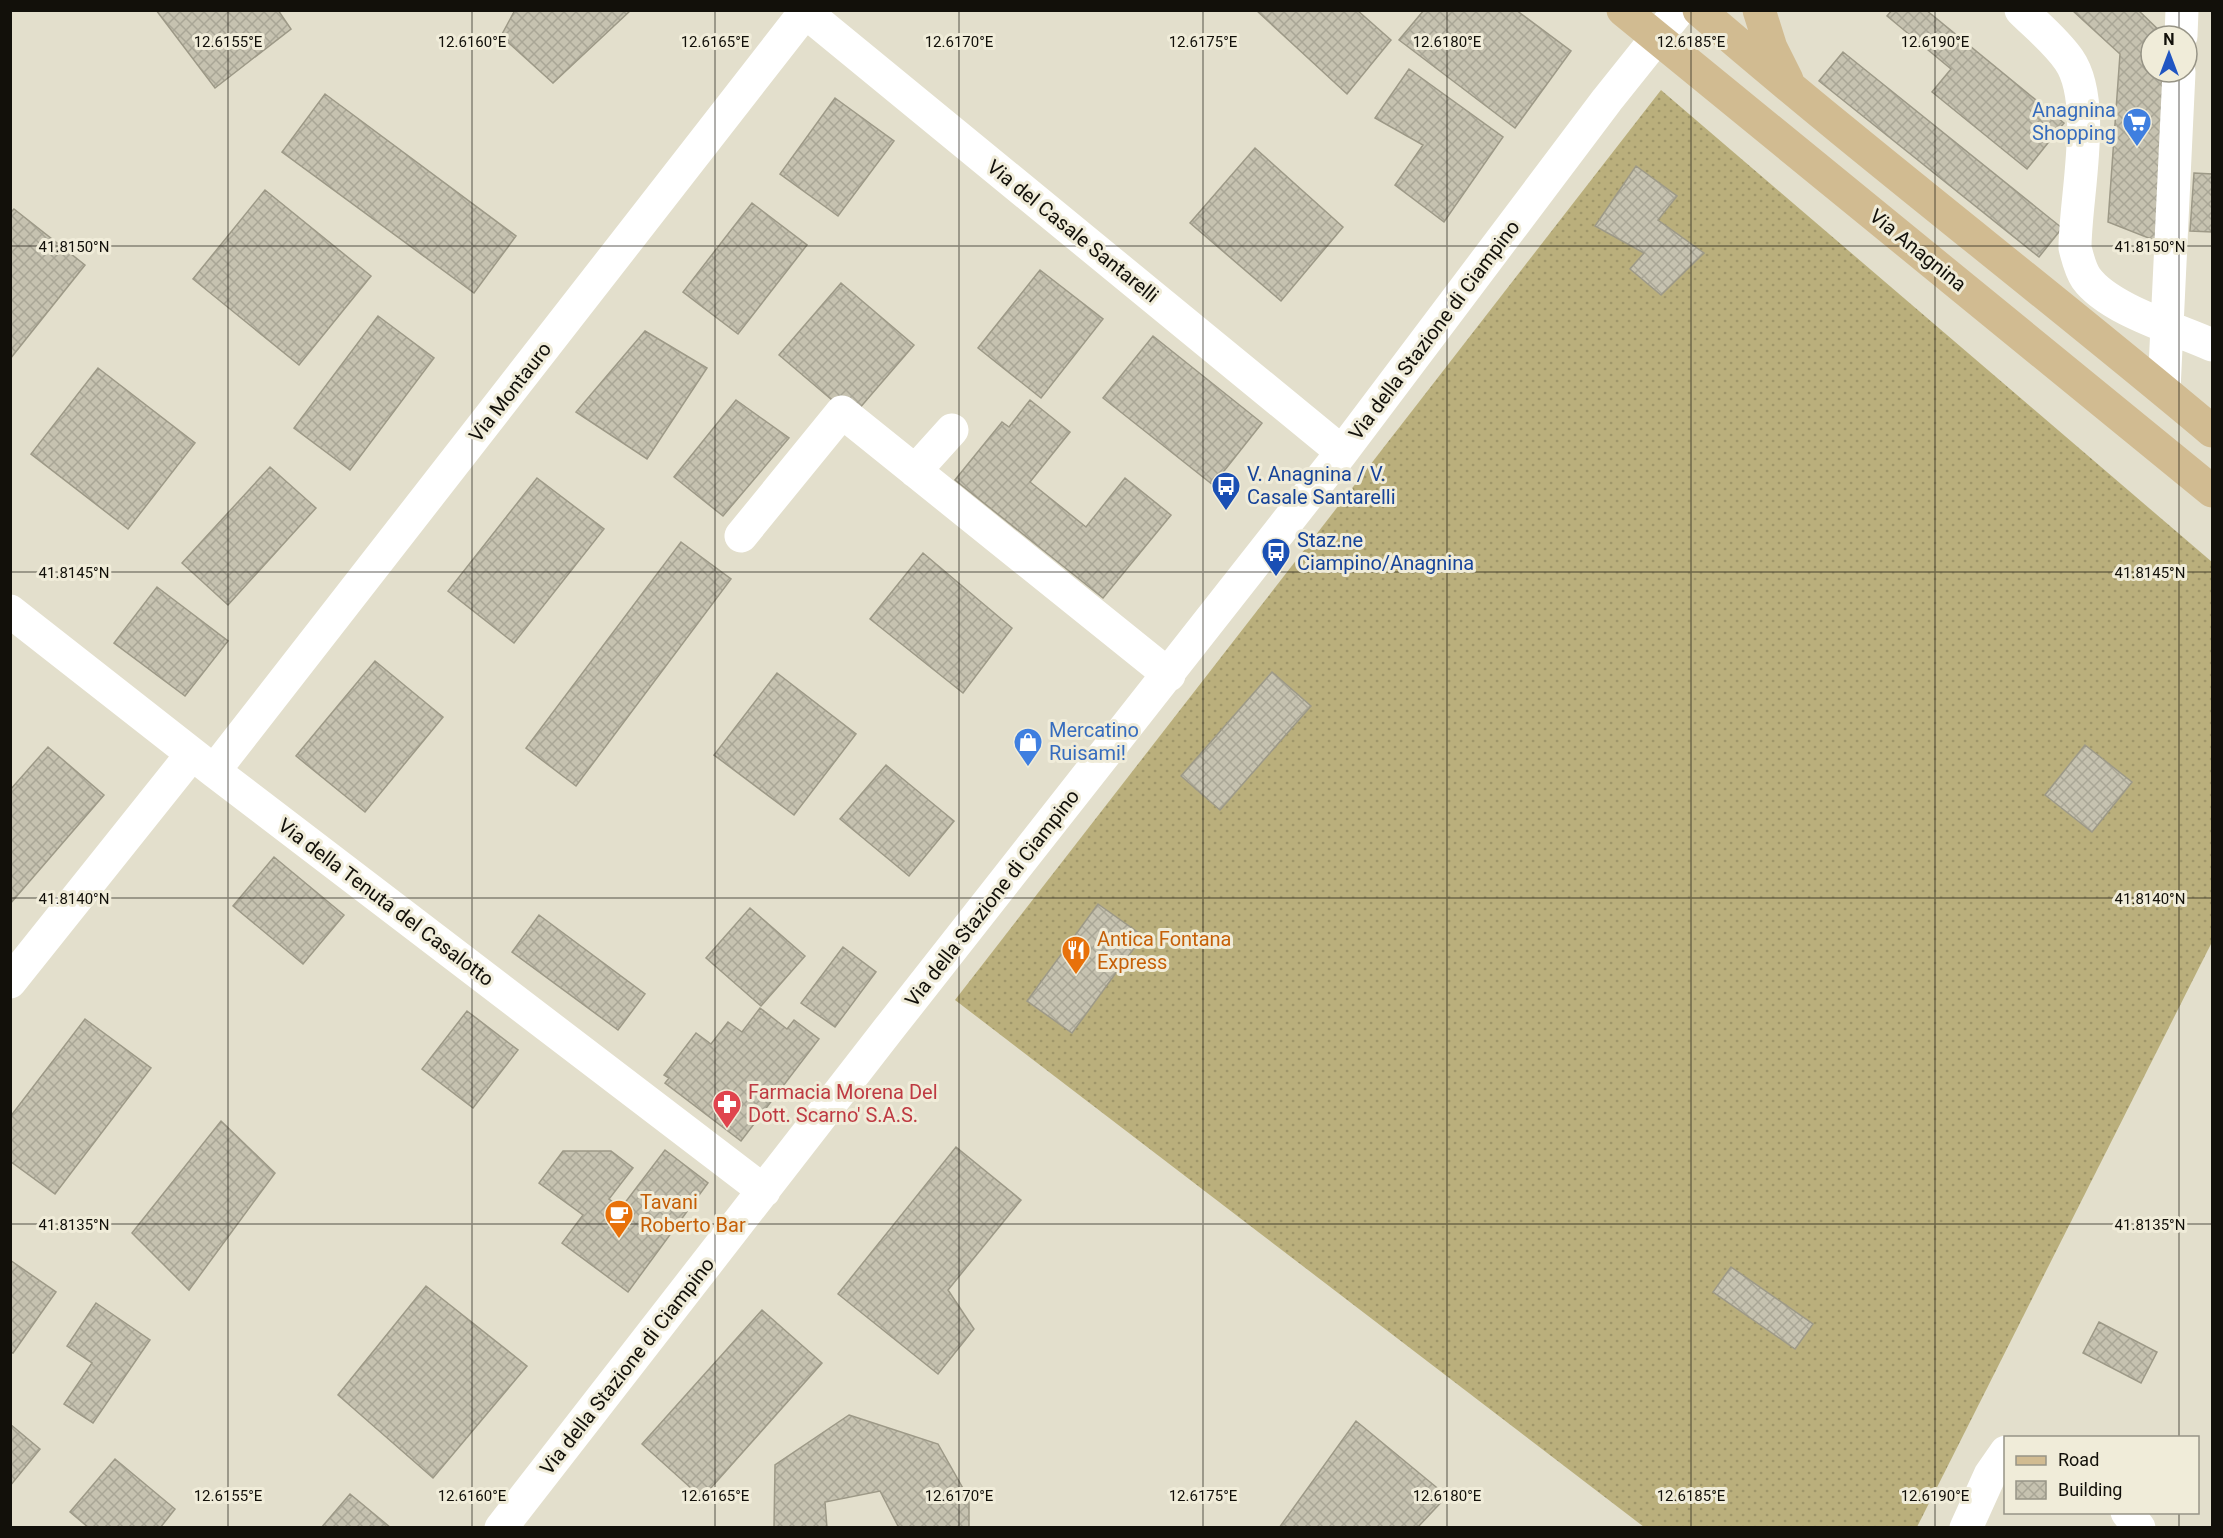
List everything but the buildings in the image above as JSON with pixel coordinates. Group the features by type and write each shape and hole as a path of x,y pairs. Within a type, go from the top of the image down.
{"main road":[{"name":"Via Anagnina","path":"1623,10 2212,491"},
{"path":"1699,10 1794,92 2212,431"},
{"path":"1759,10 1771,48 1794,92"}],"street":[{"name":"Via della Stazione di Ciampino","path":"501,1527 891,1026 1169,675 1679,10"},
{"path":"2021,10 2070,60 2078,75 2084,124 2076,229 2079,266 2098,291 2141,315 2212,345"},
{"name":"Via del Casale Santarelli","path":"804,11 1342,452"},
{"name":"Via Montauro","path":"10,982 203,762 804,11"},
{"path":"2164,390 2178,84"},
{"path":"741,536 842,412 1169,675"},
{"path":"915,471 952,429"},
{"name":"Via della Tenuta del Casalotto","path":"10,611 203,762 764,1191"},
{"path":"1966,1527 1990,1475 2004,1455"},
{"path":"2129,1514 2139,1527"}],"shaded area":[{"path":"1661,90 2212,562 2212,942 1917,1527 1644,1527 955,1000"}],"place":[{"name":"Anagnina Shopping","path":"2137,148"},
{"name":"V. Anagnina / V. Casale Santarelli","path":"1226,512"},
{"name":"Staz.ne Ciampino/Anagnina","path":"1276,578"},
{"name":"Mercatino Ruisami!","path":"1028,768"},
{"name":"Antica Fontana Express","path":"1076,976"},
{"name":"Farmacia Morena Del Dott. Scarno' S.A.S.","path":"727,1130"},
{"name":"Tavani Roberto Bar","path":"619,1240"}]}
